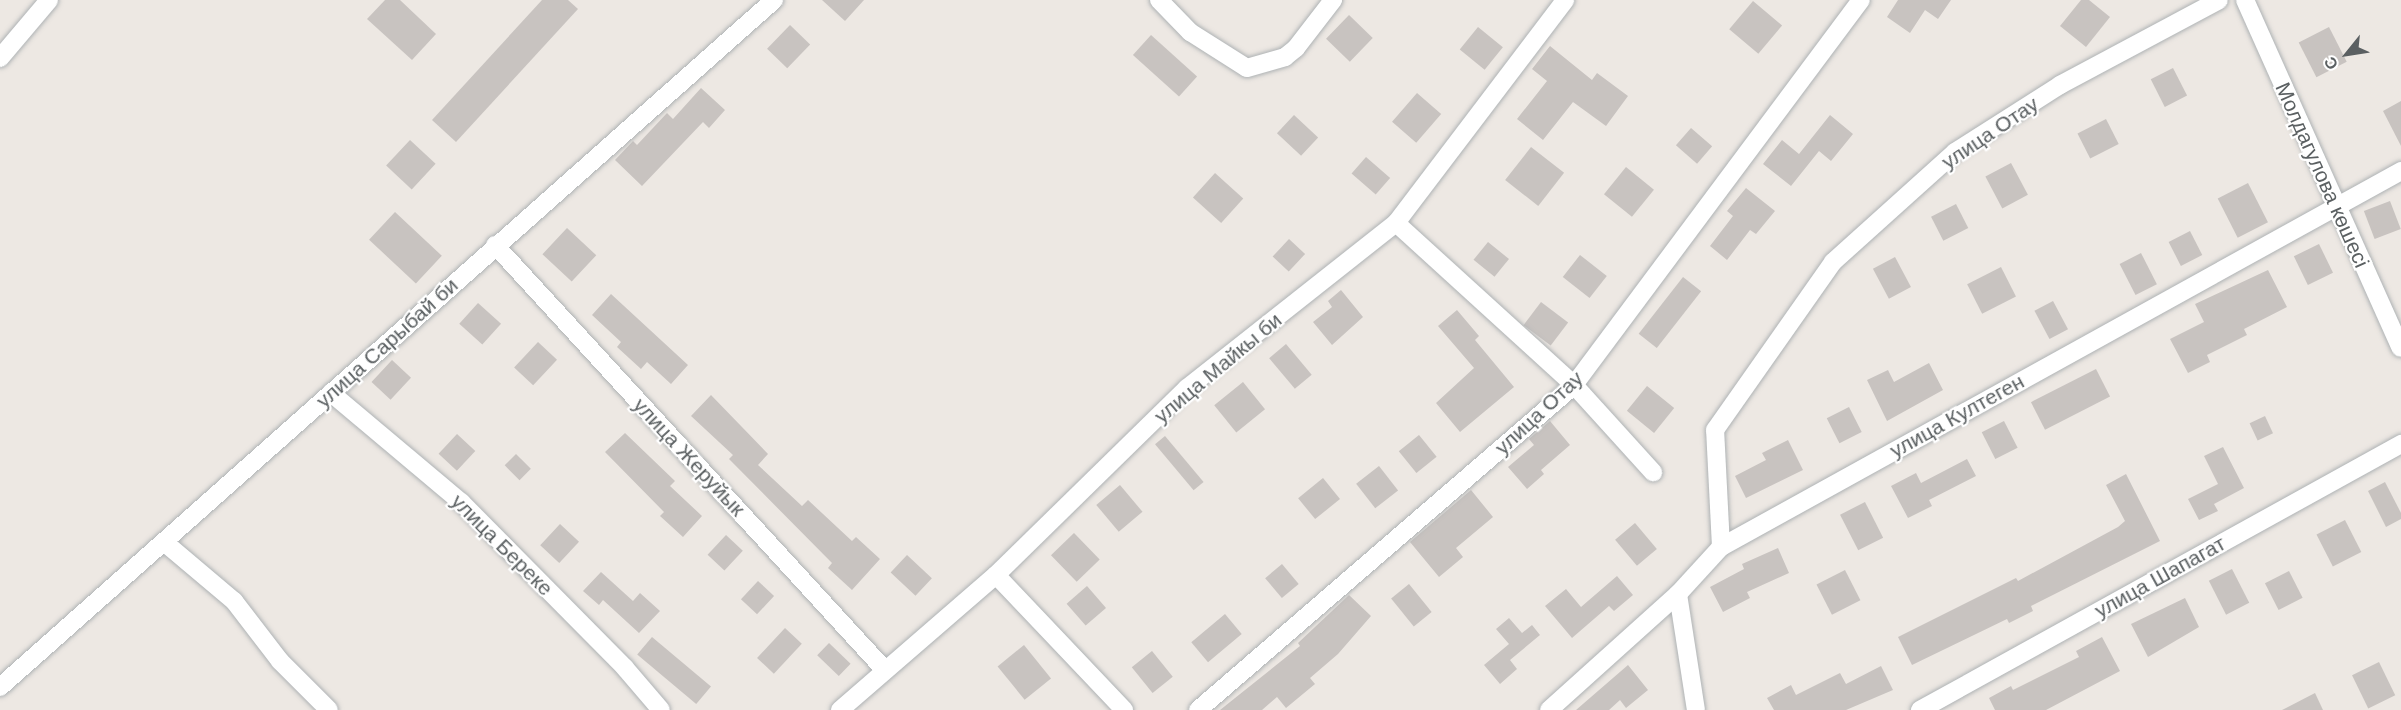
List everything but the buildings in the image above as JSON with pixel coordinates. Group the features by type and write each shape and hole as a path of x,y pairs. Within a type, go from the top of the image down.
{"street":[{"path":"0,58 49,0"},
{"name":"улица Сарыбай би","path":"0,687 495,245 774,0"},
{"path":"1159,0 1190,32 1247,68 1285,57 1296,48 1333,0"},
{"name":"улица Майкы би","path":"840,710 884,669 996,575 1187,388 1396,223 1565,0"},
{"name":"улица Отау","path":"1198,710 1574,385 1861,0"},
{"name":"улица Отау","path":"1721,548 1715,430 1833,262 1955,152 2060,86 2219,0"},
{"name":"Молдагулова көшесі","path":"2245,0 2335,206 2401,348"},
{"name":"улица Култеген","path":"1549,710 1678,594 1721,548 2401,171"},
{"path":"1396,223 1574,385 1653,472"},
{"name":"улица Жеруйык","path":"495,245 884,669"},
{"name":"улица Береке","path":"331,393 460,502 625,668 661,710"},
{"name":"улица Шапагат","path":"1920,710 2401,444"},
{"path":"164,542 234,601 280,661 329,710"},
{"path":"996,575 1124,710"},
{"path":"1678,594 1696,710"}]}
